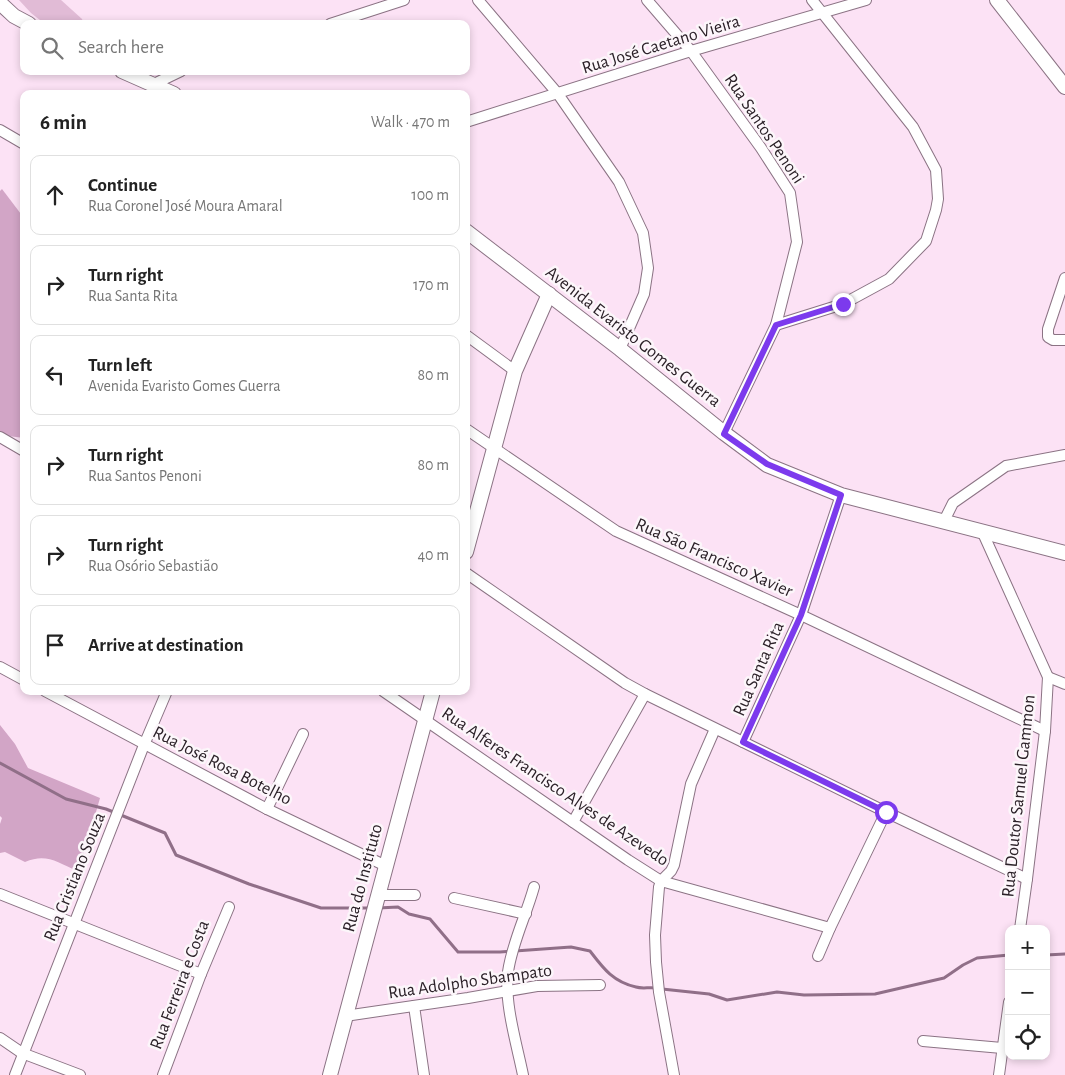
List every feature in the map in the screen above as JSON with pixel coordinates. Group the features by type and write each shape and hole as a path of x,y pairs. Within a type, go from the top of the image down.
{"main road":[{"path":"14,16 15,0"},
{"path":"997,0 1065,88"},
{"path":"0,4 22,20"},
{"path":"131,75 164,90"},
{"name":"Avenida Evaristo Gomes Guerra","path":"470,234 549,294 724,434 767,464 841,495 1065,553"},
{"path":"470,538 515,371 549,294"},
{"name":"Rua do Instituto","path":"330,1075 344,1016 411,769 427,720 432,695"}],"street":[{"path":"342,20 404,0"},
{"path":"478,0 558,94 619,182 643,232 648,268 644,294 620,350"},
{"name":"Rua Santos Penoni","path":"647,0 691,51 761,148 790,193 796,242 776,325 724,434"},
{"path":"776,325 843,304 888,279 926,241 938,199 936,170 913,127 812,0"},
{"name":"Rua José Caetano Vieira","path":"470,121 691,51 866,0"},
{"path":"152,85 173,75"},
{"path":"0,130 20,142"},
{"path":"1065,278 1048,329 1048,337 1053,340 1065,340"},
{"path":"470,339 515,371"},
{"name":"Rua São Francisco Xavier","path":"470,431 616,531 801,615 1045,731"},
{"path":"4,439 20,449"},
{"path":"944,522 953,503 1006,466 1065,455"},
{"name":"Rua Santa Rita","path":"743,742 801,615 841,495"},
{"name":"Rua Doutor Samuel Gammon","path":"982,531 1048,677 1045,731 1021,925"},
{"path":"470,576 625,683 645,694 1027,879"},
{"path":"0,667 20,678"},
{"path":"1048,677 1065,684"},
{"path":"573,822 645,694"},
{"name":"Rua José Rosa Botelho","path":"52,695 267,809 386,866"},
{"name":"Rua Cristiano Souza","path":"15,1075 73,924 165,695"},
{"name":"Rua Alferes Francisco Alves de Azevedo","path":"389,695 628,860 661,880 830,928"},
{"path":"674,1075 659,992 656,962 656,908 661,880 671,871 674,865 691,784 715,729"},
{"path":"267,809 303,734"},
{"path":"818,956 886,812"},
{"path":"523,1075 507,992 508,973 511,956 534,887"},
{"path":"0,894 201,974"},
{"path":"378,895 415,895"},
{"path":"454,898 526,914"},
{"name":"Rua Ferreira e Costa","path":"163,1075 201,974 229,907"},
{"name":"Rua Adolpho Sbampato","path":"344,1016 537,986 600,985"},
{"path":"414,1006 424,1075"},
{"path":"998,1075 1007,1015"},
{"path":"0,1038 22,1054 80,1075"},
{"path":"923,1041 1002,1048"}],"shaded area":[{"path":"19,0 61,0 82,20 40,20"},
{"path":"2,189 20,213 20,438 0,435 0,191"},
{"path":"0,725 15,744 28,768 100,798 77,871 51,860 39,858 25,862 5,852 0,853 0,824 2,818 0,816"}],"waterway":[{"path":"0,763 66,799 106,809 165,833 176,855 249,884 321,908 371,908"},
{"path":"378,908 398,907 409,914 430,919 458,952 500,952 571,947 590,951 604,969 621,982 638,988 656,988"},
{"path":"1050,955 1065,954"},
{"path":"662,989 709,994 727,1000 777,992 804,995 875,994 944,978 977,958 1005,955"}],"route":[{"path":"843,304 776,325 724,434 767,464 841,495 801,615 743,742 886,812"}]}
